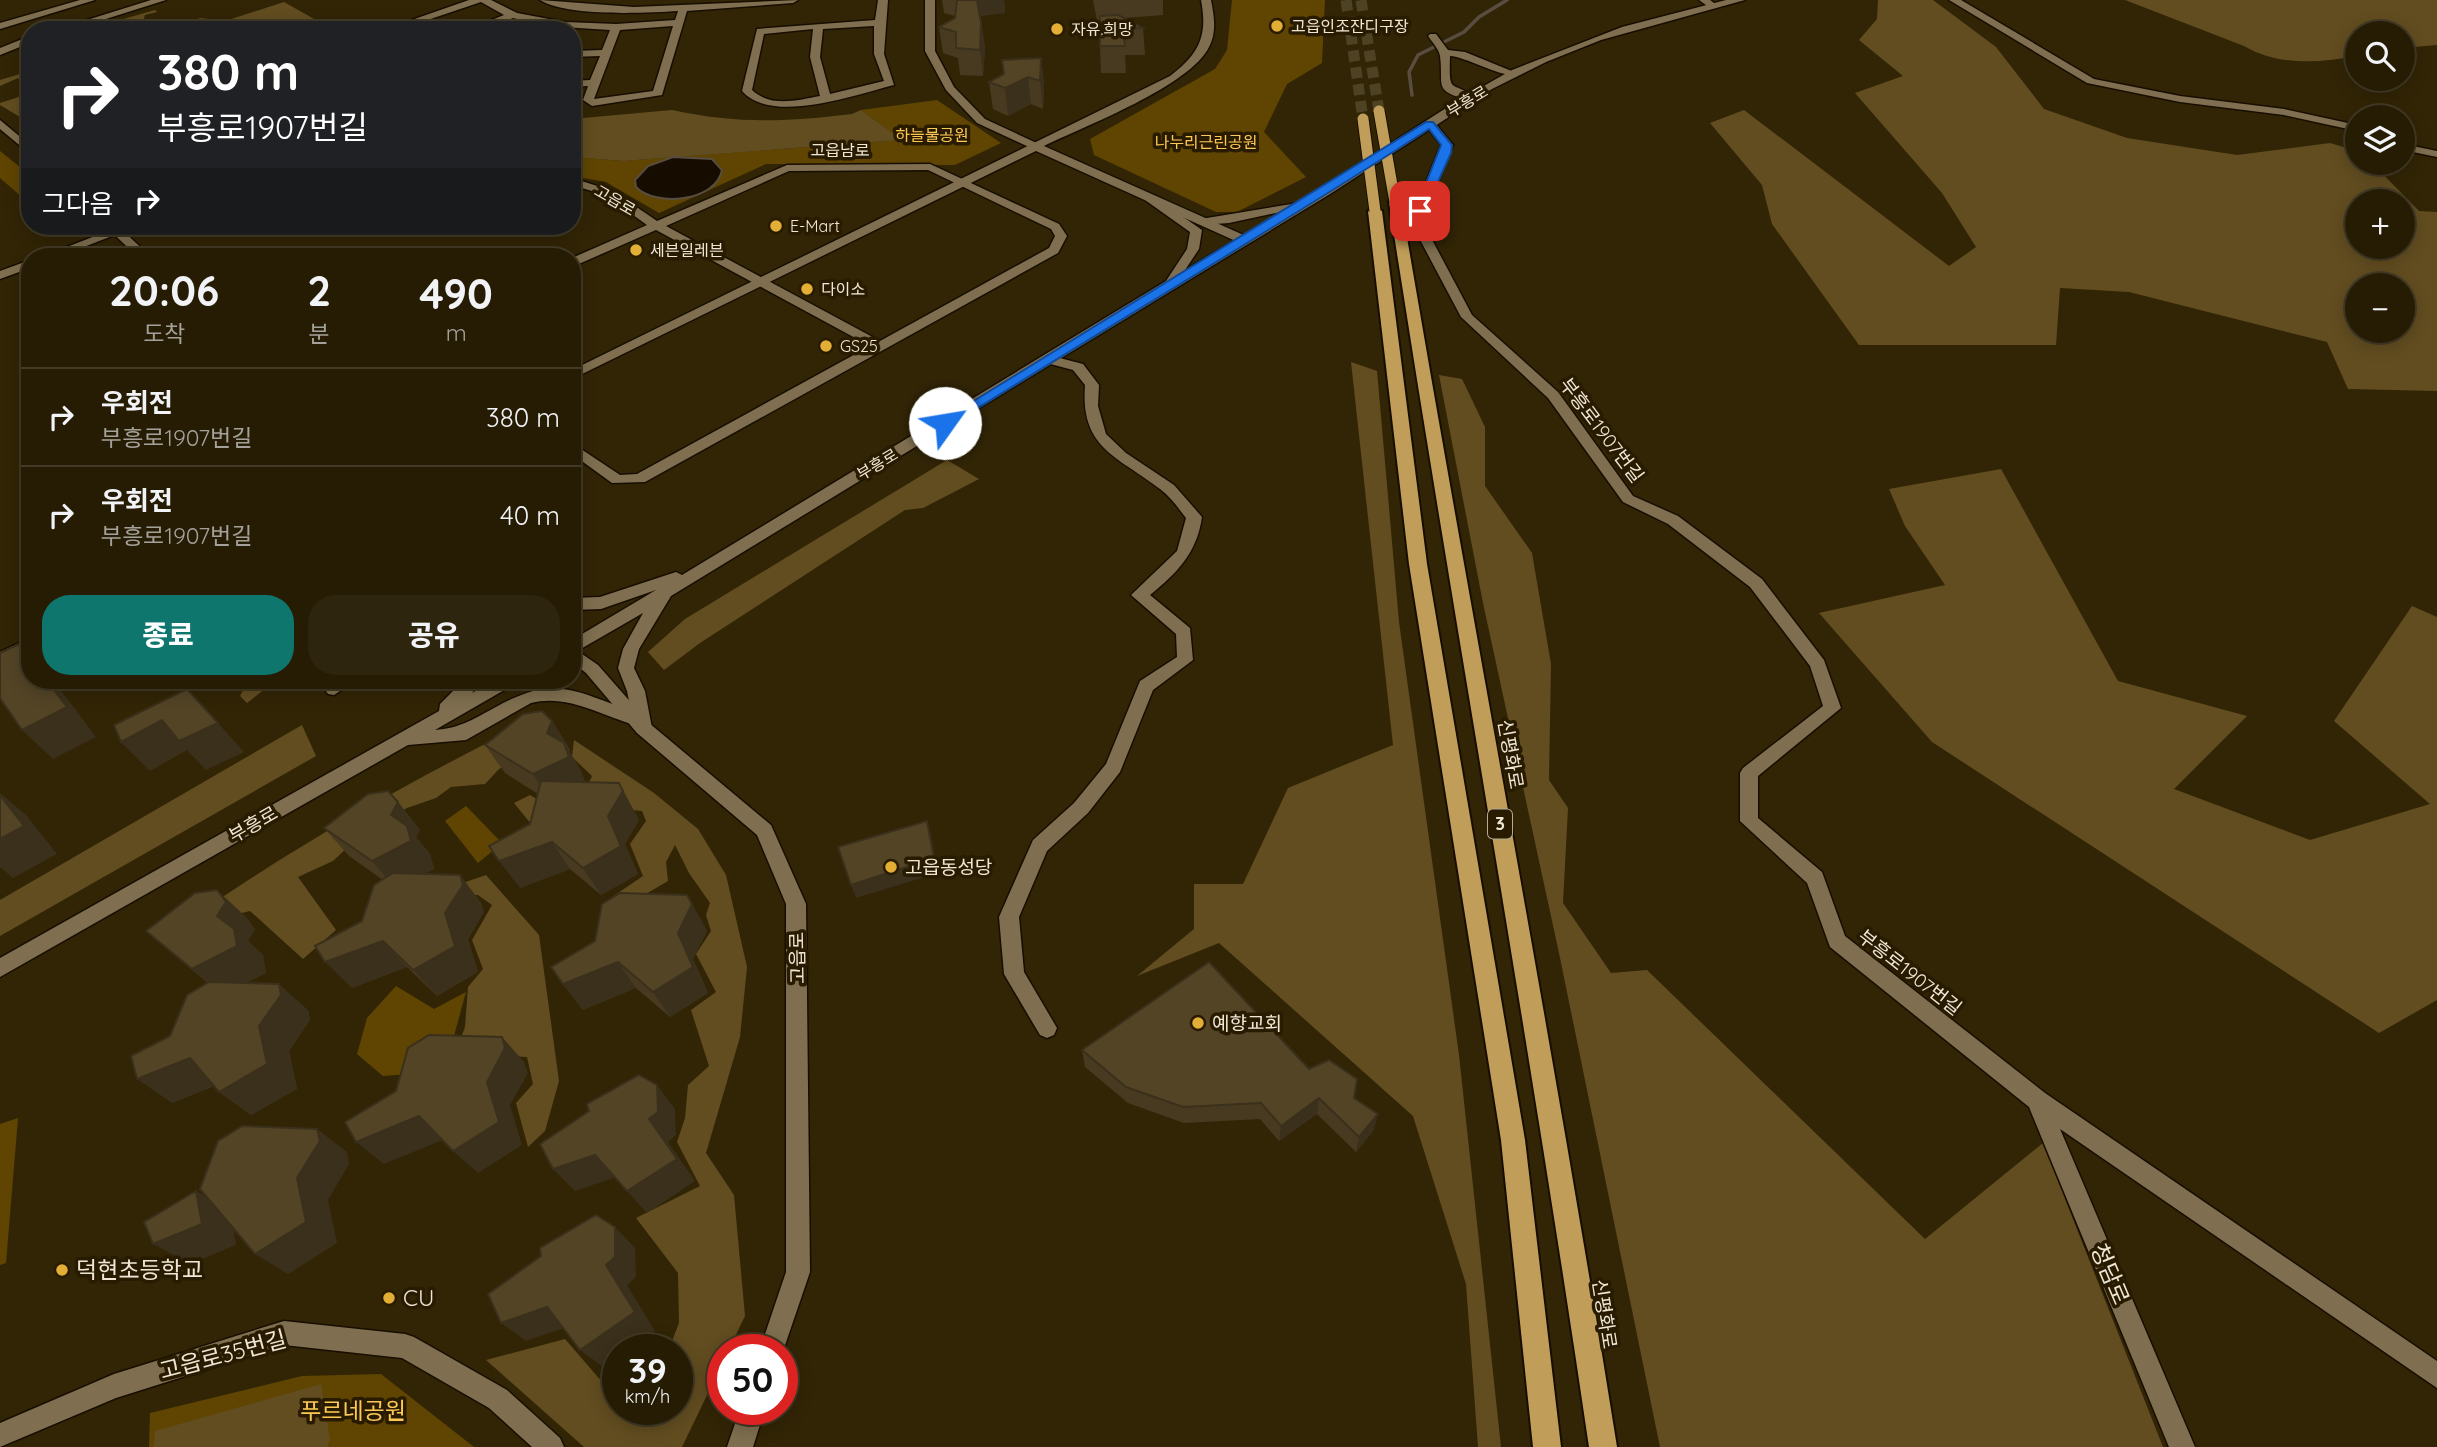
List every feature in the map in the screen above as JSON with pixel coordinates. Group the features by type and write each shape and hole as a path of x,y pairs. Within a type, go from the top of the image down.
{"highway":[{"name":"신평화로","path":"1379,111 1453,562 1557,1145 1604,1447"},
{"name":"3","path":"1363,119 1418,564 1513,1140 1547,1447"},
{"path":"1589,1356 1610,1447"}],"street":[{"path":"51,0 62,8"},
{"path":"0,26 90,0"},
{"path":"91,21 162,0"},
{"path":"415,21 478,0"},
{"path":"484,0 512,15 543,21"},
{"path":"545,0 588,8 684,6 763,13 818,26 879,23"},
{"path":"763,13 793,0"},
{"path":"763,13 747,91 753,98 777,103 825,98 890,83 880,58 879,23 883,0"},
{"path":"930,0 930,51 950,88 981,121 1244,240"},
{"path":"581,371 1144,95 1186,70 1200,56 1210,35 1206,0"},
{"name":"부흥로","path":"581,645 1514,74 1603,36 1709,3 1740,0"},
{"path":"1954,0 2091,82 2180,99 2284,111 2345,125"},
{"path":"615,27 587,100 592,103 658,93 684,6"},
{"path":"496,21 512,15"},
{"path":"581,25 615,27 679,23"},
{"path":"818,26 815,57 825,98"},
{"path":"1433,36 1445,53 1444,80 1451,91 1471,98"},
{"path":"0,48 21,42"},
{"path":"581,54 606,53"},
{"path":"1445,53 1461,54 1514,74"},
{"path":"581,84 594,83"},
{"path":"0,123 21,143"},
{"name":"부흥로1907번길","path":"1430,124 1447,145 1446,153 1420,211 1423,234 1468,317 1553,395 1628,499 1673,520 1756,583 1818,664 1832,709 1749,774 1749,821 1815,878 1836,941 2037,1100"},
{"path":"2415,149 2437,154"},
{"name":"고읍남로","path":"581,259 787,168 930,167 1055,227 1060,236 1054,250 640,479 617,480 581,454"},
{"name":"고읍로","path":"581,184 609,193 655,225"},
{"path":"1149,198 1196,230 1198,235 1196,247 1167,285"},
{"path":"1205,222 1248,219 1268,210 1304,205"},
{"path":"655,225 880,346"},
{"path":"68,248 98,235"},
{"path":"121,235 135,248"},
{"path":"0,275 21,267"},
{"path":"1047,1028 1014,974 1009,916 1040,846 1081,808 1114,767 1146,686 1185,660 1184,632 1139,594 1180,560 1193,537 1194,517 1168,487 1110,450 1098,435 1088,410 1092,385 1078,367 1048,359"},
{"path":"581,604 601,603 713,565"},
{"path":"403,739 460,735 526,698 541,694 569,695 639,724 636,691 626,668 631,649 646,621 668,591"},
{"path":"0,659 21,648"},
{"name":"고읍로","path":"581,659 639,724 764,830 796,904 798,1272 777,1334"},
{"path":"433,722 465,689"},
{"name":"부흥로","path":"0,968 493,689"},
{"path":"2037,1100 2437,1376"},
{"name":"청담로","path":"2037,1100 2182,1447"},
{"name":"고읍로35번길","path":"0,1436 114,1386 284,1333 405,1346 498,1399 551,1447"},
{"path":"740,1447 747,1425"}],"green space":[{"name":"나누리근린공원","path":"1232,0 1325,0 1322,63 1287,84 1264,132 1306,177 1237,212 1216,212 1094,155 1090,139 1215,69 1227,50"},
{"name":"하늘물공원","path":"937,100 1001,143 955,165 766,164 659,213 606,182 581,178 581,158 623,161 901,140 861,110"},
{"path":"0,151 21,168 21,196 0,178"},
{"path":"466,806 502,843 478,863 445,821"},
{"path":"396,986 434,1009 466,992 454,1036 410,1074 383,1076 357,1054 367,1018"},
{"path":"18,1118 6,1263 0,1265 0,1124"},
{"name":"푸르네공원","path":"381,1374 474,1447 149,1447 150,1413 302,1376"}],"shaded area":[{"path":"1878,0 1933,0 1996,47 2044,109 2127,138 2237,155 2330,143 2345,147 2345,175 2384,175 2397,189 2345,189 2345,259 2415,259 2415,207 2419,211 2437,212 2437,391 2348,389 2327,342 2129,292 2060,288 2056,345 1859,345 1772,224 1762,185 1710,123 1744,110 1949,266 1976,247 1942,193 1855,93 1903,76 1859,40 1877,19"},
{"path":"2125,0 2437,0 2437,45 2415,47 2415,21 2345,21 2345,58 2314,61 2285,60"},
{"path":"284,2 318,21 273,21 225,21"},
{"path":"155,10 157,12 145,15 143,21 116,21"},
{"path":"200,18 225,21 194,21"},
{"path":"21,74 21,83 18,78 0,86 0,80"},
{"path":"21,96 21,118 0,105"},
{"path":"672,110 740,120 783,120 852,114 861,110 902,140 623,161 581,158 581,118"},
{"path":"673,157 712,159 722,170 709,189 684,198 657,197 636,187 635,180 648,166"},
{"path":"1351,362 1377,371 1399,622 1459,1055 1501,1447 1478,1447 1466,1284 1413,1116 1219,943 1137,976 1194,929 1194,884 1243,884 1288,788 1393,745"},
{"path":"1439,375 1462,379 1485,427 1485,486 1532,553 1551,664 1549,780 1568,808 1563,903 1611,973 1647,970 1925,1239 2043,1143 2163,1447 1660,1447 1559,953 1483,603"},
{"path":"947,460 979,479 923,508 905,510 700,643 664,670 648,652 685,619"},
{"path":"2001,469 2118,681 2247,716 2174,789 2310,840 2430,804 2334,721 2412,606 2437,617 2437,1000 2379,1033 1932,742 1819,613 1945,585 1905,526 1889,489"},
{"path":"244,689 265,689 247,703 240,696"},
{"path":"302,725 316,756 0,936 0,900"},
{"path":"517,728 547,733 498,770 485,784 451,787 436,798 407,808 367,829 333,861 298,877 336,930 303,959 250,911 210,921 177,958 173,931 214,903 341,823"},
{"path":"574,740 654,793 698,829 726,875 747,967 740,1037 706,1153 734,1195 745,1316 736,1334 707,1334 707,1395 693,1424 693,1334 675,1334 679,1323 678,1273 636,1218 700,1186 677,1142 685,1118 688,1085 709,1066 691,1010 716,992 696,954 711,931 706,915 710,903 689,873 675,845 666,862 668,881 598,922 619,898 612,897 643,876 630,844 646,821 642,811 577,805 536,830 514,803 530,795 549,807 586,789 592,776 572,757"},
{"path":"486,875 539,935 559,1081 545,1131 528,1147 516,1103 533,1084 527,1057 455,1053 465,1027 468,987 483,969 472,940 492,905 478,895 434,893"},
{"path":"565,1339 602,1382 602,1425 693,1425 682,1447 584,1447 486,1360"},
{"path":"321,1384 330,1440 327,1447 154,1447 155,1431"}],"building":[{"path":"957,0 977,0 981,22 980,50 956,48 956,32 939,27 955,18"},
{"path":"1118,15 1143,28 1123,29 1125,46 1100,46 1100,16"},
{"path":"1041,58 1040,81 1028,77 1005,88 989,82 1004,74 1002,60"},
{"path":"19,644 21,689 53,689 67,707 22,730 0,698 0,653"},
{"path":"187,689 218,723 179,741 162,720 121,742 114,725"},
{"path":"542,711 552,721 547,733 564,743 569,757 533,774 485,745 523,714"},
{"path":"541,781 619,783 623,791 608,816 621,846 583,868 552,842 499,861 489,846 530,824"},
{"path":"388,791 398,802 391,815 407,826 411,841 372,861 324,828 368,794"},
{"path":"0,795 24,826 0,839"},
{"name":"고읍동성당","path":"927,821 934,858 851,885 838,847"},
{"path":"393,873 460,875 463,885 445,913 455,946 413,970 383,941 325,962 315,946 362,921 374,885"},
{"path":"217,890 226,902 217,916 234,929 237,946 192,969 146,931 195,893"},
{"path":"620,893 687,895 692,904 678,933 693,967 653,992 618,962 563,984 551,967 595,941 602,904"},
{"name":"예향교회","path":"1209,962 1309,1069 1329,1060 1357,1079 1354,1098 1378,1114 1359,1137 1319,1098 1281,1126 1261,1103 1183,1107 1126,1087 1082,1050"},
{"path":"209,982 279,984 281,995 259,1026 267,1064 219,1092 190,1058 137,1079 131,1056 170,1036 187,995"},
{"path":"429,1035 502,1037 505,1048 487,1082 499,1122 453,1151 419,1116 356,1142 345,1122 396,1091 408,1048"},
{"path":"639,1075 657,1085 658,1112 649,1119 677,1159 627,1191 595,1155 553,1169 540,1144 589,1111 587,1104"},
{"path":"242,1126 317,1129 320,1141 297,1178 306,1222 255,1254 200,1189 218,1141"},
{"path":"196,1191 202,1224 153,1244 144,1222"},
{"path":"596,1215 615,1227 615,1257 606,1265 635,1312 580,1350 547,1307 501,1323 488,1294 541,1256 540,1248"}],"waterway":[{"path":"1412,95 1409,72 1418,55 1464,32 1479,17 1507,0"}],"tunnel":[{"path":"1346,0 1363,119"},
{"path":"1361,0 1379,111"}],"place":[{"name":"고읍인조잔디구장","path":"1277,26"},
{"name":"자유.희망","path":"1057,29"},
{"name":"E-Mart","path":"776,226"},
{"name":"세븐일레븐","path":"636,250"},
{"name":"다이소","path":"807,289"},
{"name":"GS25","path":"826,346"},
{"name":"고읍동성당","path":"891,867"},
{"name":"예향교회","path":"1198,1023"},
{"name":"덕현초등학교","path":"62,1270"},
{"name":"CU","path":"389,1298"}],"route":[{"path":"945,423 1228,248 1304,205 1430,124 1447,145 1446,153 1420,211"}]}
